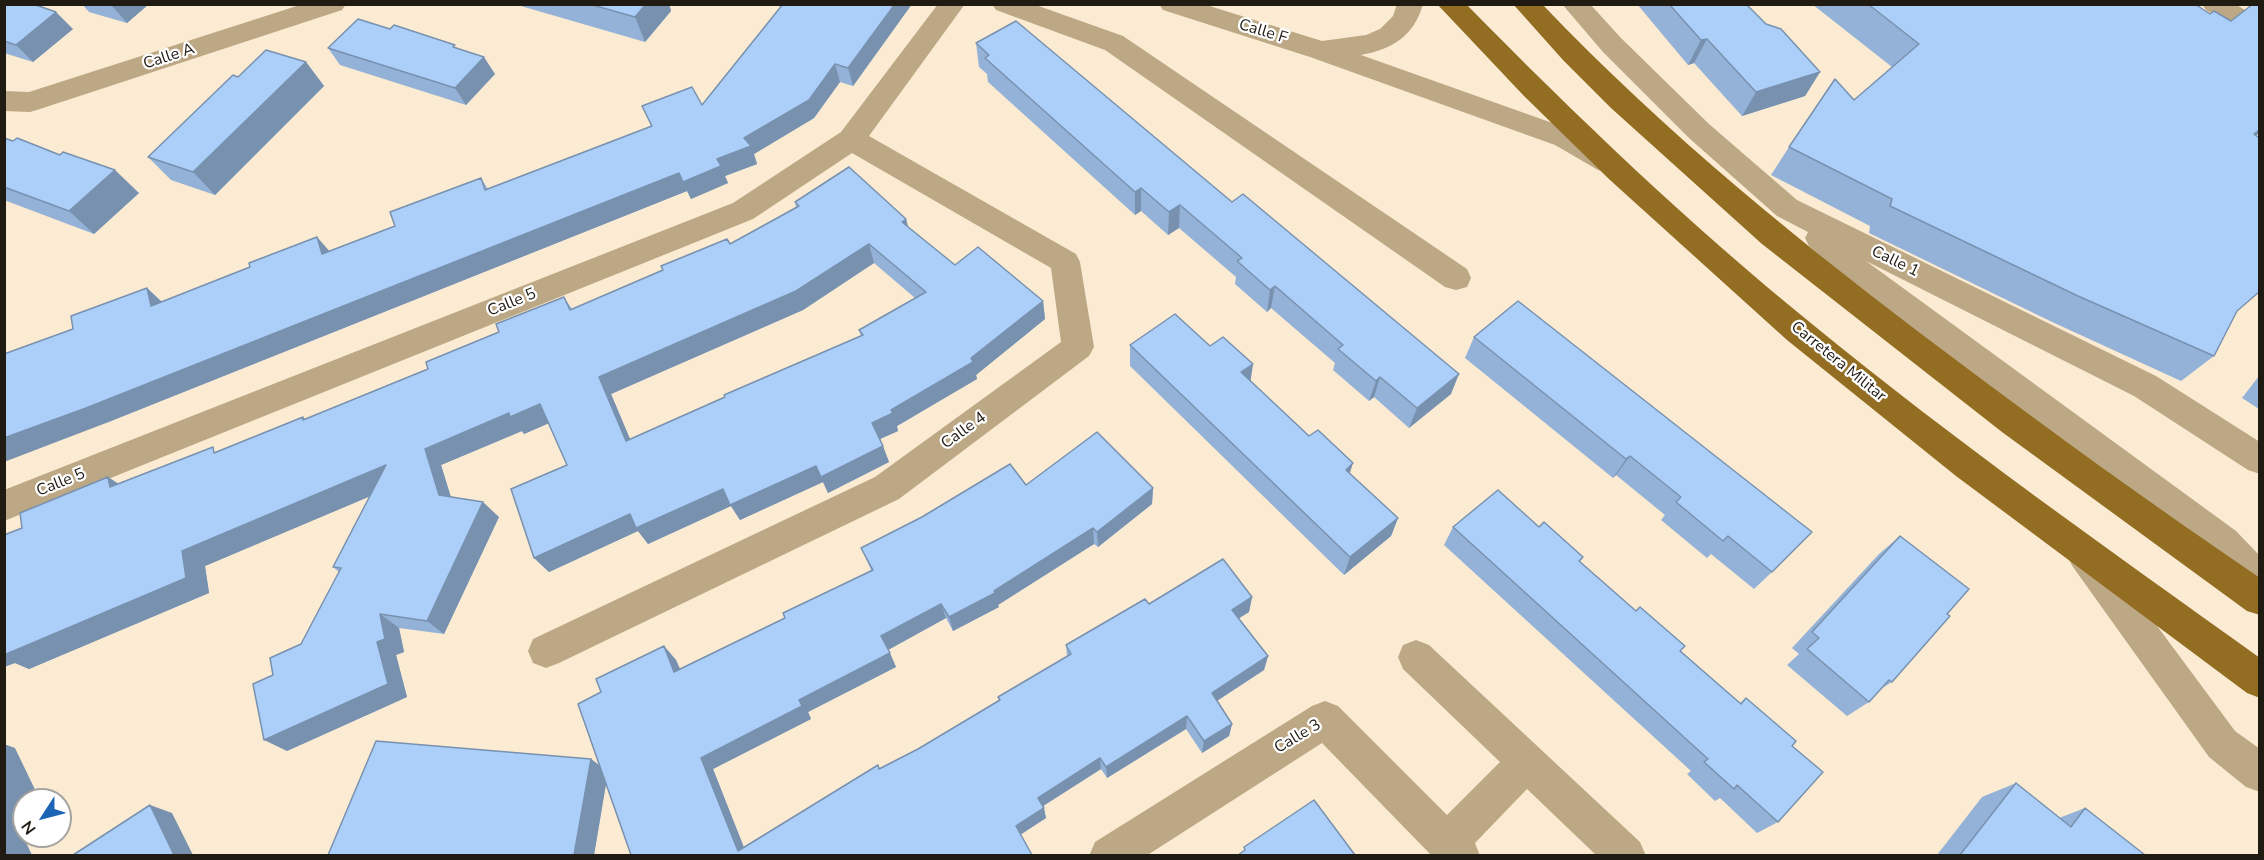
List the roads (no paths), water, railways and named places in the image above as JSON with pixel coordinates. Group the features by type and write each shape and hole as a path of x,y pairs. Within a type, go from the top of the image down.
{"main road":[{"name":"Carretera Militar","path":"1450,4 1608,162 1799,332 1936,441 2259,680"},
{"path":"1526,4 1559,41 1635,115 1767,234 2101,488 2259,599"}],"street":[{"name":"Calle A","path":"4,101 30,102 333,4"},
{"name":"Calle 5","path":"4,506 743,211 850,139 952,4"},
{"path":"1005,4 1114,43 1456,278"},
{"name":"Calle F","path":"1172,4 1319,50 1565,138 1608,162"},
{"path":"1319,50 1363,47 1387,39 1401,26 1410,4"},
{"name":"Calle 1","path":"1575,4 1612,45 1699,131 1787,208 2145,387 2259,460"},
{"path":"2215,4 2259,32"},
{"name":"Calle 4","path":"546,651 887,488 1078,347 1065,262 850,139"},
{"path":"1787,208 1856,270 2224,542 2259,582"},
{"path":"2080,549 2222,744 2259,773"},
{"path":"1416,657 1626,855"},
{"name":"Calle 3","path":"1109,855 1325,719 1454,849"},
{"path":"1454,849 1527,762"}]}
